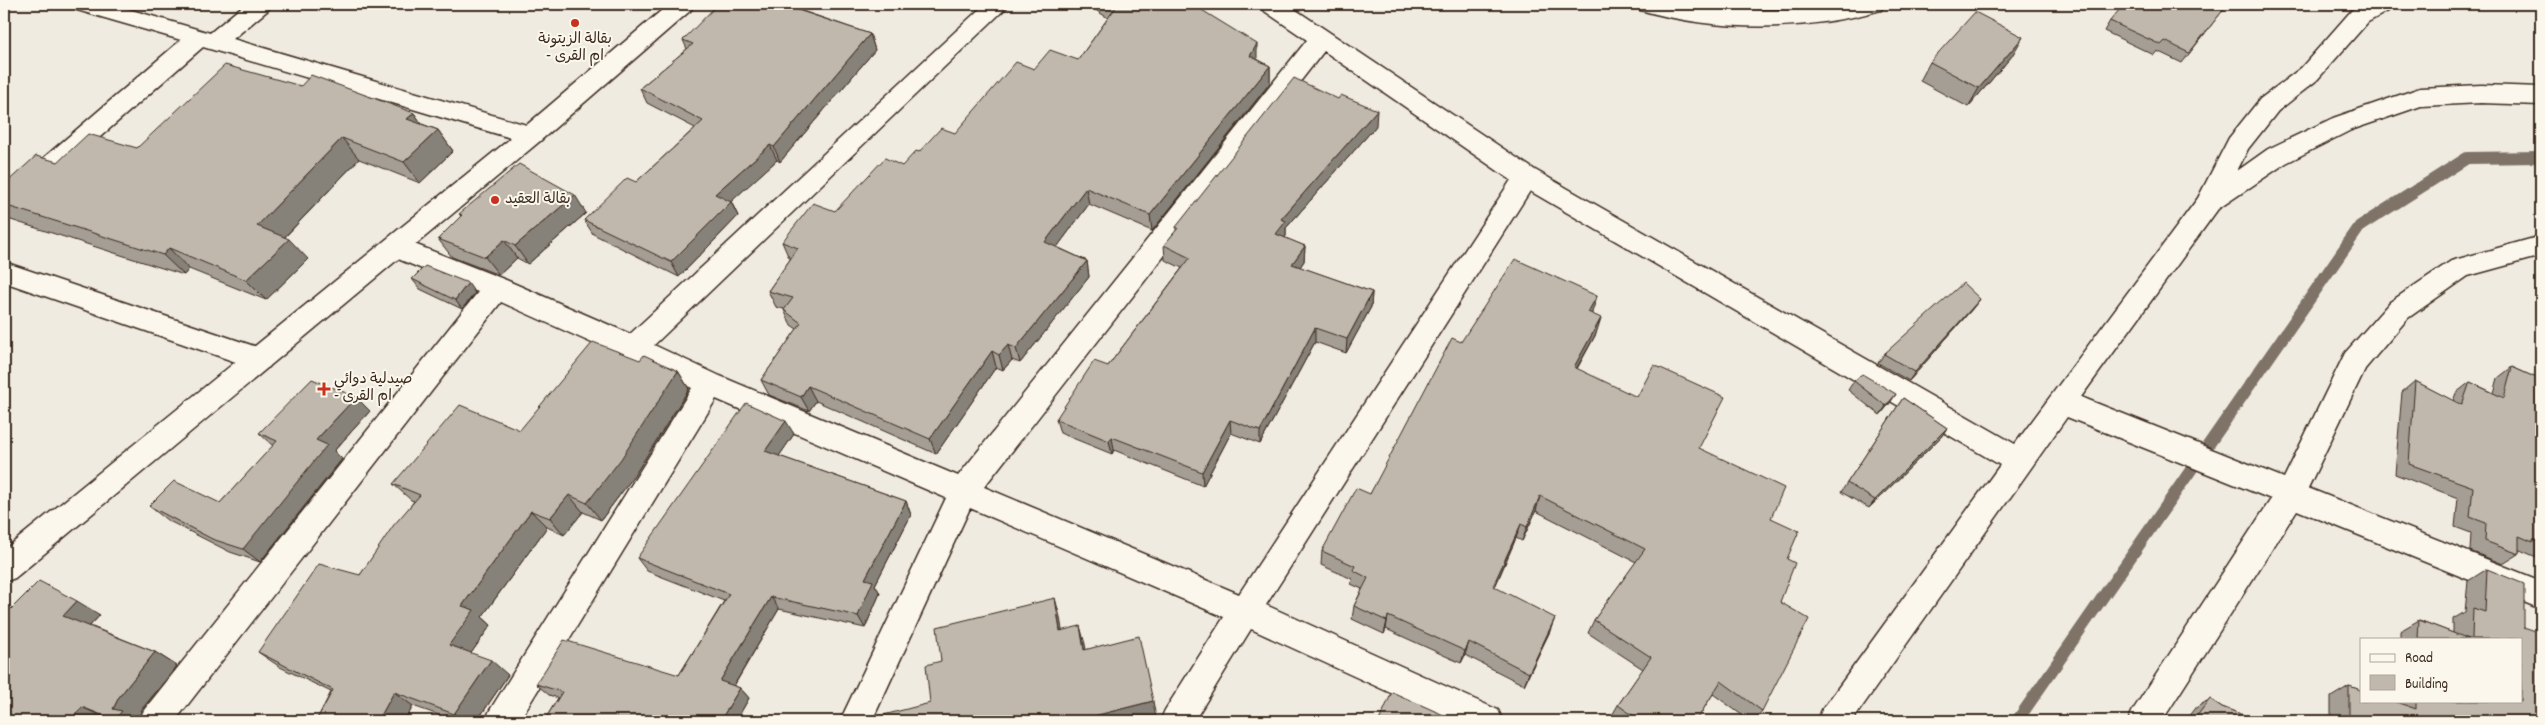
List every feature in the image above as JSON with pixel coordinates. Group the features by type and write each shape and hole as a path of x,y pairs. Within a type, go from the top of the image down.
{"street":[{"path":"85,4 531,135"},
{"path":"4,206 206,40 260,4"},
{"path":"4,568 531,135 684,4"},
{"path":"634,347 999,4"},
{"path":"1271,4 1526,177 2020,462"},
{"path":"1648,4 1692,14 1773,20 1851,10 1874,4"},
{"path":"1833,721 2062,402 2208,204 2238,144 2269,105 2309,74 2360,16 2382,4"},
{"path":"856,721 964,490 1322,37"},
{"path":"2208,204 2277,156 2342,124 2420,97 2482,94 2541,96"},
{"path":"1176,721 1526,177"},
{"path":"2144,721 2291,494 2355,361 2399,310 2460,268 2541,246"},
{"path":"395,247 497,287 634,347 710,384 964,490 1245,611 1488,721"},
{"path":"4,272 259,359"},
{"path":"155,721 497,287"},
{"path":"501,721 710,384"},
{"path":"2062,402 2541,595"}],"building":[{"path":"718,4 780,4 870,34 774,147 770,145 715,194 731,202 671,262 584,220 627,178 636,182 703,121 640,88 693,44 683,40"},
{"path":"1111,4 1192,4 1257,44 1250,56 1270,66 1150,215 1086,188 1045,242 1087,261 1016,348 1008,345 999,355 992,351 930,439 808,386 801,397 761,380 801,323 784,310 793,298 768,291 798,248 782,242 813,203 835,211 885,158 902,166 916,151 919,152 941,128 955,133 1016,62 1034,69 1050,50 1078,60 1116,7"},
{"path":"2124,4 2228,4 2189,53 2165,41 2161,45 2110,21"},
{"path":"1975,12 2023,37 1979,88 1930,62"},
{"path":"225,65 301,86 311,75 414,113 407,119 438,130 404,162 342,138 257,226 289,239 246,280 169,248 163,255 4,205 4,185 36,156 58,162 88,134 137,148"},
{"path":"1294,78 1338,99 1341,95 1377,110 1281,219 1286,221 1276,234 1305,246 1292,264 1372,292 1347,339 1315,328 1260,431 1230,420 1202,472 1112,437 1109,441 1056,419 1094,361 1108,366 1190,258 1164,245 1178,228 1176,227"},
{"path":"519,164 575,195 515,246 504,240 485,257 438,239 462,215 459,214"},
{"path":"1515,259 1597,296 1588,312 1601,318 1574,367 1637,397 1654,365 1725,397 1699,448 1784,488 1771,518 1799,531 1787,559 1795,563 1780,602 1809,619 1762,711 1721,681 1696,721 1666,721 1659,716 1656,721 1641,721 1618,705 1651,657 1594,620 1645,549 1540,496 1527,527 1521,524 1493,586 1555,618 1529,673 1469,642 1465,651 1388,616 1387,621 1354,606 1368,578 1353,570 1355,566 1322,551 1356,488 1370,494 1452,338 1461,342"},
{"path":"425,266 468,283 455,300 412,279"},
{"path":"1963,283 1980,299 1915,372 1884,354"},
{"path":"593,342 640,360 644,355 678,371 621,459 587,503 569,495 550,518 531,511 462,606 474,610 449,645 491,660 454,714 394,692 378,721 330,721 317,719 333,690 258,652 319,564 360,575 393,526 420,495 393,484 460,405 520,430"},
{"path":"2512,367 2541,380 2541,542 2533,539 2533,542 2519,536 2519,554 2485,541 2486,523 2470,517 2473,487 2409,464 2415,381 2462,405 2470,382 2504,398"},
{"path":"1862,374 1896,394 1886,406 1854,381"},
{"path":"312,379 356,397 316,440 327,445 243,549 212,539 149,506 174,481 220,503 277,441 259,433"},
{"path":"1903,398 1947,428 1875,500 1847,483"},
{"path":"746,403 786,421 765,451 906,501 865,579 873,581 858,616 771,597 720,681 740,688 720,721 544,721 562,692 536,684 564,640 679,675 729,594 637,558"},
{"path":"2487,569 2524,584 2524,627 2541,633 2541,721 2349,721 2349,686 2360,690 2360,702 2396,702 2416,709 2416,702 2522,702 2522,638 2472,638 2473,608 2485,612"},
{"path":"39,581 77,601 63,616 155,652 119,697 113,709 122,711 114,720 82,707 70,721 4,721 4,616"},
{"path":"1055,598 1060,631 1080,626 1084,650 1139,636 1153,701 1074,721 873,721 872,718 930,703 926,665 941,661 937,627"},
{"path":"2419,620 2466,638 2418,638"},
{"path":"1392,692 1457,721 1379,721"},
{"path":"2210,699 2222,707 2259,721 2193,721"},
{"path":"1356,718 1365,721 1354,721"}],"waterway":[{"path":"2017,721 2360,226 2467,158 2541,157"}],"place":[{"name":"بقالة الزيتونة - ام القرى","path":"575,23"},
{"name":"بقالة العقيد","path":"495,200"},
{"name":"صيدلية دوائي - ام القرى","path":"324,389"}]}
